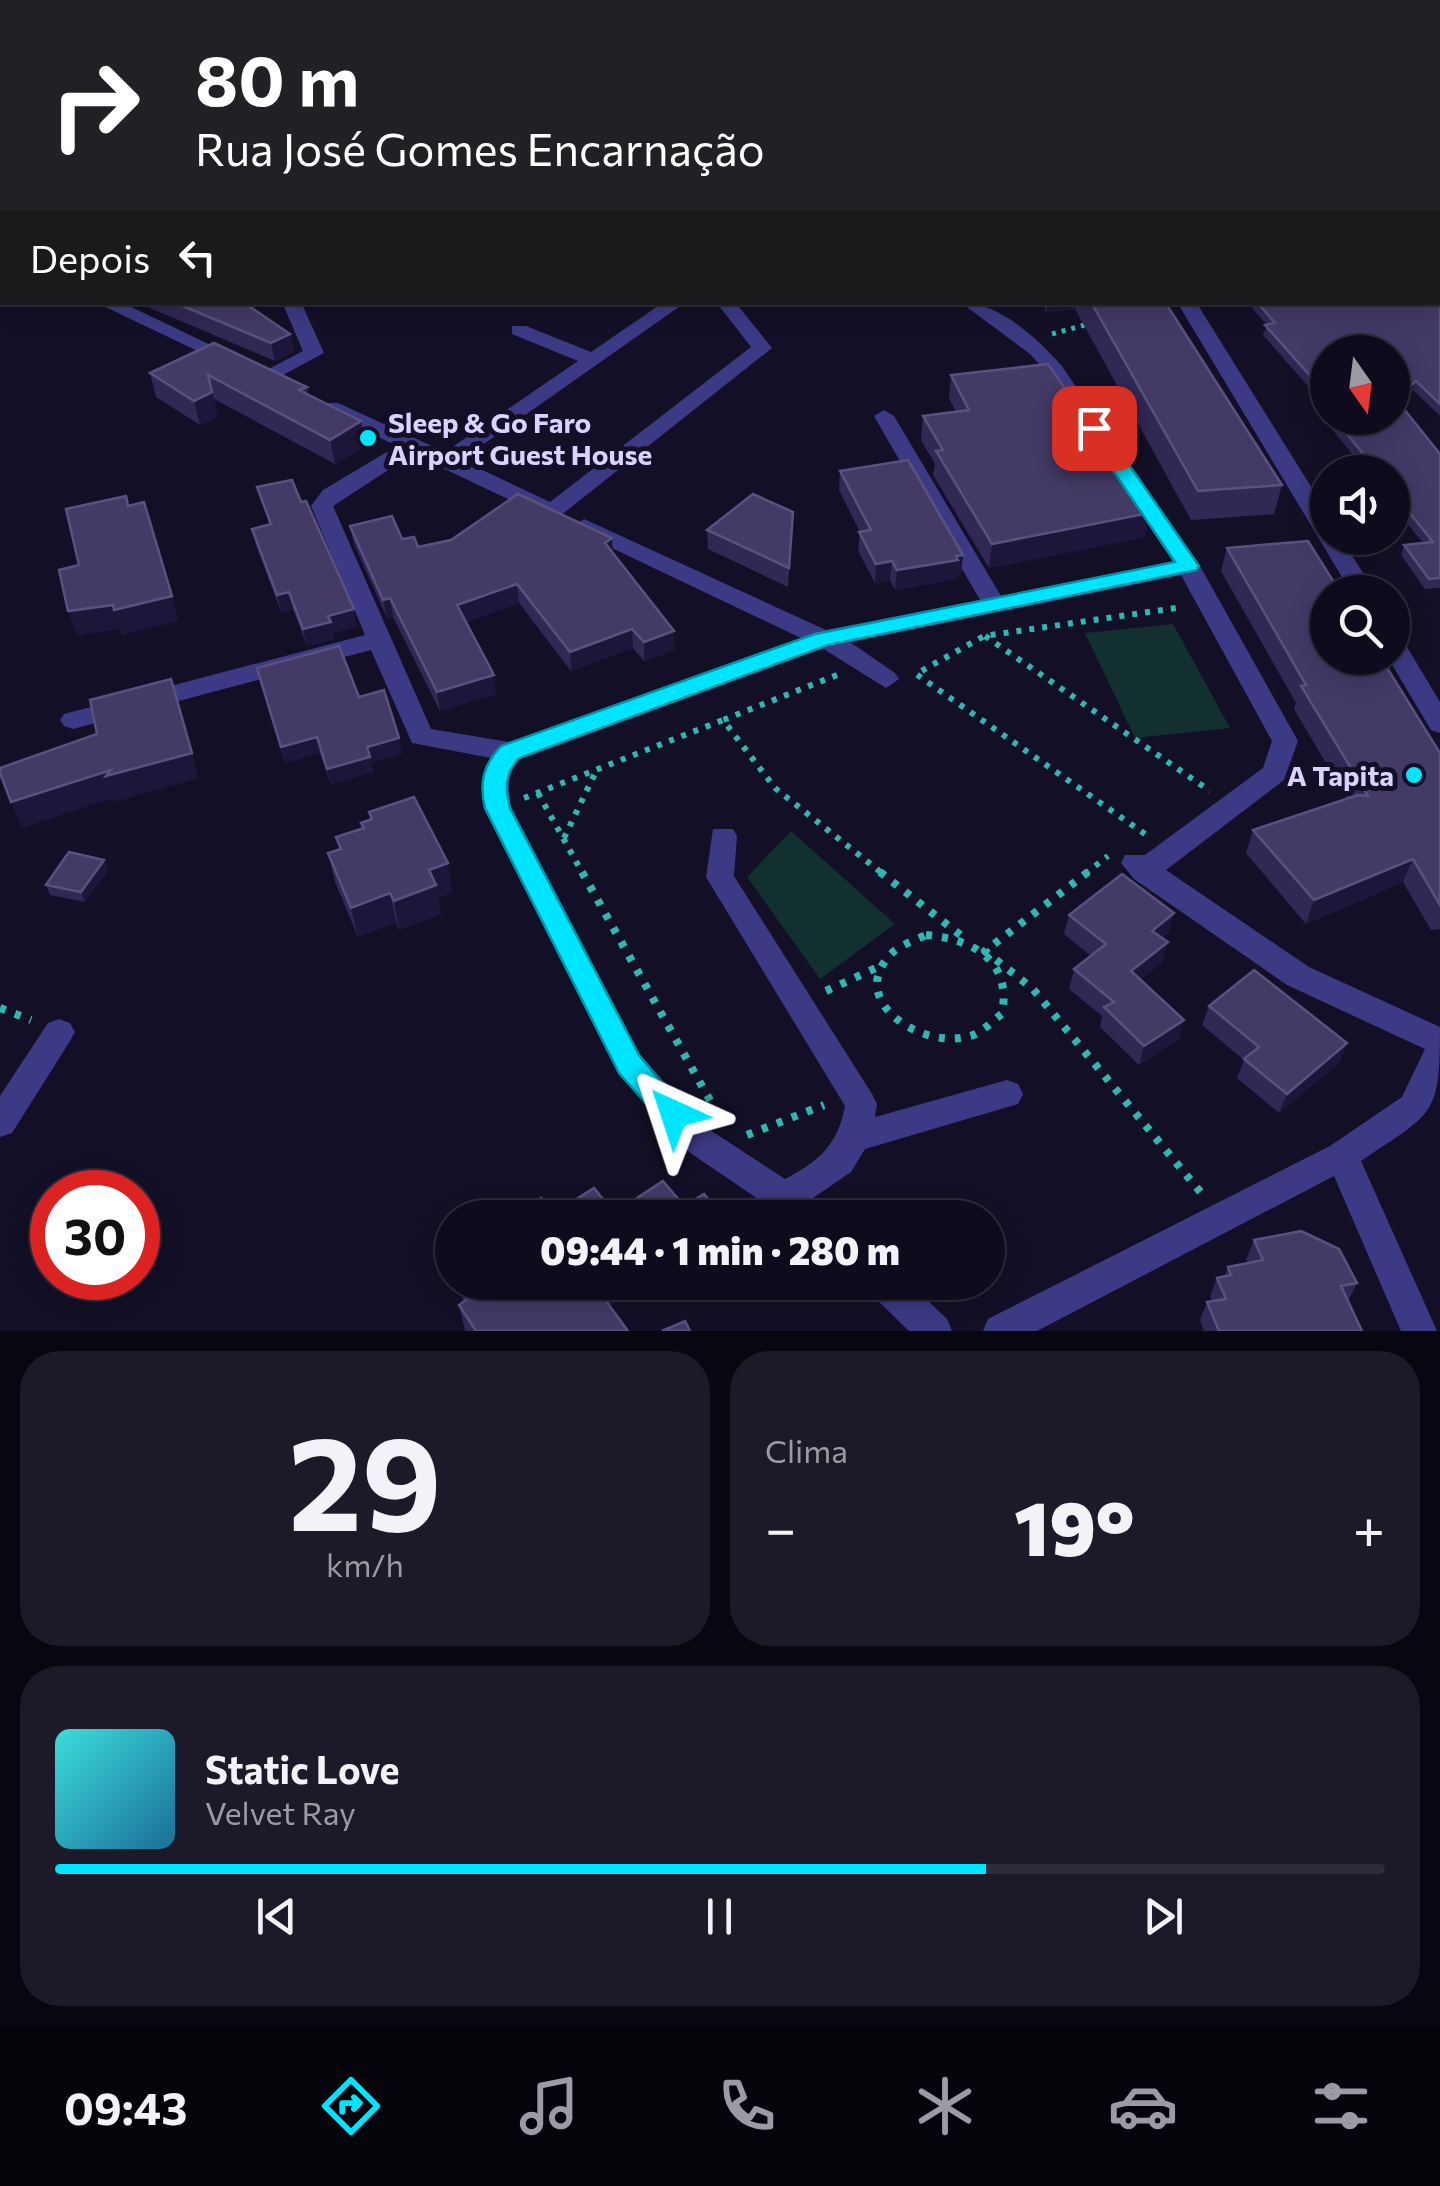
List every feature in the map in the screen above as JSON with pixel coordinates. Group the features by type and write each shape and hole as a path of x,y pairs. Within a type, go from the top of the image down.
{"street":[{"path":"110,305 823,639 886,680"},
{"path":"286,386 314,353 293,305"},
{"path":"446,461 673,305"},
{"path":"552,511 762,348 727,305"},
{"path":"973,305 1028,344 1054,369 1188,566 1284,740 1275,774 1170,852 1132,861"},
{"path":"1188,305 1310,504"},
{"path":"520,330 594,360"},
{"path":"884,416 995,606"},
{"path":"413,446 330,495 322,506 421,736 510,752"},
{"path":"793,1200 696,1138 629,1064 498,808 493,788 499,764 510,752 823,639 1188,566"},
{"path":"74,720 379,640"},
{"path":"1410,673 1440,724"},
{"path":"722,836 720,876 861,1104 858,1137 835,1170 787,1195"},
{"path":"1132,861 1298,976 1440,1041"},
{"path":"0,1122 58,1032"},
{"path":"1001,1331 1342,1156 1414,1107 1440,1051"},
{"path":"858,1137 1008,1094"},
{"path":"1342,1156 1419,1331"},
{"path":"902,1300 934,1331"}],"path":[{"path":"1028,344 1074,325 1091,324"},
{"path":"1170,852 916,674 984,636 1208,604"},
{"path":"952,614 1218,796 1202,808"},
{"path":"498,808 866,664"},
{"path":"724,720 775,788 1033,989 1222,1218"},
{"path":"564,839 598,770"},
{"path":"538,793 714,1108"},
{"path":"985,951 1132,861"},
{"path":"968,941 948,936 916,938 890,951 879,966 876,984 880,1002 891,1018 909,1032 954,1041 974,1037 1002,1014 1006,981 985,951"},
{"path":"799,1004 879,966"},
{"path":"733,1141 830,1102"}],"green space":[{"path":"1173,624 1230,728 1135,738 1085,633"},
{"path":"791,831 895,924 820,979 747,877"}],"building":[{"path":"180,305 247,305 290,334 271,343"},
{"path":"1093,305 1167,305 1282,485 1198,491"},
{"path":"1260,305 1440,305 1440,404 1416,381 1410,386 1410,335 1310,335 1310,376 1265,325 1275,323"},
{"path":"214,343 307,387 299,390 361,421 330,440 208,375 212,392 194,401 150,373"},
{"path":"1048,364 1150,513 992,544 936,451 943,450 923,416 969,410 951,375"},
{"path":"1410,416 1440,454 1440,578 1429,579 1410,553 1410,544 1433,542 1410,513 1410,455 1364,455 1348,435 1410,435"},
{"path":"908,460 963,555 956,556 958,560 897,570 892,561 876,564 859,532 871,530 840,471"},
{"path":"292,480 301,502 306,501 354,609 328,616 331,622 303,629 289,592 277,595 252,529 271,524 257,487"},
{"path":"518,494 612,538 605,543 674,631 644,642 632,629 570,652 517,584 457,605 494,675 437,692 390,598 383,600 350,526 392,516 402,539 414,537 418,547 451,540"},
{"path":"753,494 793,512 789,568 707,530"},
{"path":"126,496 128,506 144,502 172,596 114,610 113,605 68,611 59,570 79,565 66,509"},
{"path":"1308,541 1310,555 1317,555 1329,575 1310,575 1310,675 1392,675 1440,753 1440,905 1413,859 1314,900 1253,830 1358,795 1368,796 1301,686 1306,685 1227,548"},
{"path":"339,646 359,697 384,690 399,738 367,747 370,757 327,769 317,737 281,747 257,668"},
{"path":"171,679 192,753 106,776 111,770 11,802 0,768 97,734 90,700"},
{"path":"414,797 448,863 429,870 436,885 394,901 390,893 351,908 328,853 341,849 336,837 364,828 361,823 372,819 369,812"},
{"path":"69,852 104,860 81,892 46,885"},
{"path":"1122,874 1174,913 1152,931 1168,942 1131,971 1184,1020 1144,1046 1104,1007 1114,1002 1074,969 1106,944 1069,915"},
{"path":"1254,970 1347,1043 1287,1094 1244,1059 1259,1047 1209,1006"},
{"path":"663,1181 679,1200 634,1200"},
{"path":"594,1188 604,1200 575,1200"},
{"path":"1301,1231 1339,1249 1357,1283 1341,1286 1362,1331 1219,1331 1207,1302 1226,1299 1217,1278 1231,1275 1228,1267 1263,1260 1254,1240"},
{"path":"466,1300 605,1300 628,1331 476,1331 459,1305"},
{"path":"685,1321 690,1331 662,1331"}],"place":[{"name":"Sleep & Go Faro Airport Guest House","path":"368,438"},
{"name":"A Tapita","path":"1414,775"}],"route":[{"path":"674,1114 629,1064 498,808 493,788 499,764 510,752 823,639 1188,566 1094,428"}]}
